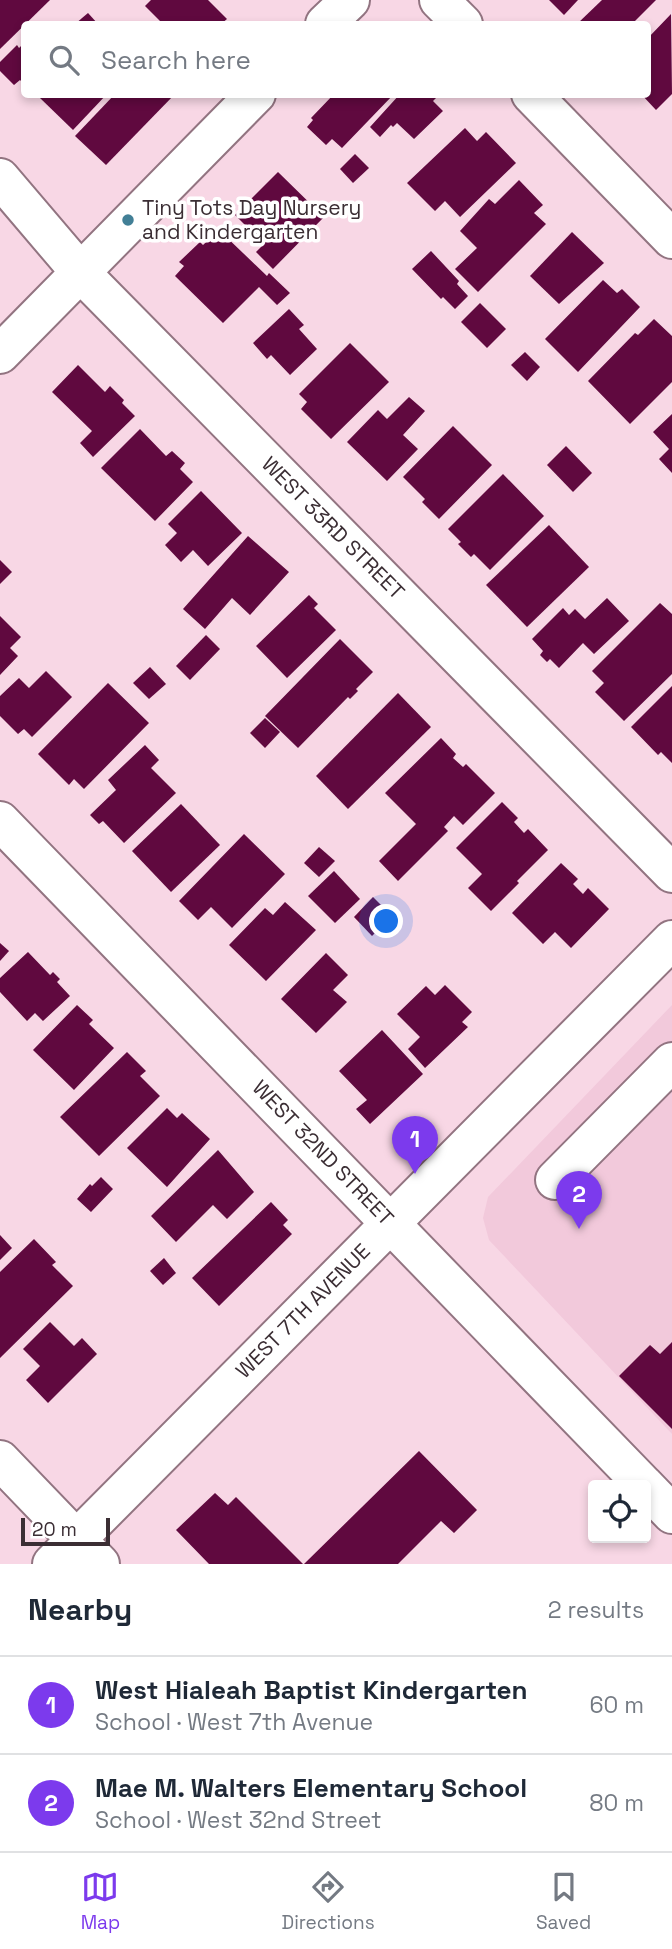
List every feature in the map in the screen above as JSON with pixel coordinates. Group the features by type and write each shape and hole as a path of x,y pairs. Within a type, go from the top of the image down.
{"street":[{"path":"328,21 350,0"},
{"path":"439,0 460,21"},
{"path":"0,355 252,98"},
{"path":"535,98 672,239"},
{"name":"WEST 33RD STREET","path":"0,178 80,272 672,873"},
{"name":"WEST 32ND STREET","path":"0,821 639,1480"},
{"name":"WEST 7TH AVENUE","path":"76,1556 390,1222 672,940"},
{"path":"555,1180 672,1062"},
{"path":"0,1460 76,1556"},
{"name":"WEST 32ND STREET","path":"651,1492 672,1514"}],"shaded area":[{"path":"672,1005 672,1434 489,1240 483,1218 488,1197"}],"building":[{"path":"0,0 50,0 29,21 21,21 21,28 0,49"},
{"path":"151,0 208,0 227,19 160,21 145,6"},
{"path":"549,0 578,0 564,15"},
{"path":"602,0 656,0 635,21 580,21"},
{"path":"88,13 95,21 79,21"},
{"path":"671,14 672,94 656,110 645,98 651,98 651,35"},
{"path":"17,45 19,48 21,46 21,81 14,85 0,71 0,62"},
{"path":"40,98 103,98 73,130"},
{"path":"111,98 171,98 106,165 75,136"},
{"path":"330,98 390,98 342,148 332,139 326,145 307,127 313,120 311,118"},
{"path":"396,98 436,98 433,101 443,111 414,139 397,123 393,127 391,125 380,137 370,127"},
{"path":"465,128 477,141 486,132 516,163 460,217 445,201 435,211 407,183"},
{"path":"355,154 369,168 353,183 340,169"},
{"path":"278,172 324,217 273,269 256,252 264,244 235,215"},
{"path":"519,180 543,205 534,213 546,224 478,292 455,269 477,248 460,231 489,199 495,204"},
{"path":"219,230 267,276 269,273 290,293 277,305 259,287 223,323 175,276 184,266 179,262 200,242 203,245"},
{"path":"572,232 604,263 559,304 530,276"},
{"path":"431,251 459,281 457,284 468,296 455,309 443,297 441,299 412,269"},
{"path":"603,280 617,293 622,289 640,307 578,372 545,339"},
{"path":"480,303 506,329 487,348 461,322"},
{"path":"289,309 304,325 299,329 317,349 290,375 271,355 267,359 253,343"},
{"path":"654,319 672,336 672,382 630,424 588,381 635,333 638,335"},
{"path":"350,343 389,382 331,439 301,409 307,402 299,394"},
{"path":"525,352 540,367 527,381 511,365"},
{"path":"78,365 105,392 110,386 135,416 93,457 80,443 92,431 52,392"},
{"path":"409,397 425,411 403,435 418,449 387,481 347,442 378,410 387,419"},
{"path":"672,414 672,473 659,459 669,449 653,432"},
{"path":"453,426 492,465 439,519 422,502 425,499 403,477"},
{"path":"140,429 166,456 172,451 185,463 180,469 193,482 155,521 101,468"},
{"path":"566,446 592,473 573,492 547,465"},
{"path":"503,474 544,516 490,570 474,554 471,557 448,529"},
{"path":"201,491 242,533 208,566 193,550 181,562 165,545 177,533 168,524"},
{"path":"549,525 589,567 527,627 486,585"},
{"path":"248,536 289,572 250,615 232,598 205,629 183,609"},
{"path":"0,560 12,572 0,584"},
{"path":"309,595 318,604 314,608 336,630 287,678 256,646"},
{"path":"607,598 629,621 594,654 583,643 559,668 550,659 547,662 540,655 543,651 532,639 563,608 569,615 575,609 585,619"},
{"path":"660,603 672,614 672,674 624,721 595,692 604,683 592,671"},
{"path":"0,616 21,637 10,648 18,656 0,675"},
{"path":"206,635 220,649 190,680 176,666"},
{"path":"340,639 373,672 356,689 358,691 350,699 348,697 298,748 265,716"},
{"path":"150,667 166,684 149,699 133,683"},
{"path":"46,671 72,697 32,737 24,729 18,734 0,716 0,696 19,678 29,688"},
{"path":"108,683 149,723 84,789 74,779 69,785 38,754"},
{"path":"672,686 672,763 661,752 658,755 631,727"},
{"path":"398,693 431,727 348,809 316,776"},
{"path":"265,718 280,732 265,748 250,733"},
{"path":"441,738 456,754 453,758 463,767 466,764 495,793 463,825 454,816 444,827 448,831 398,881 379,861 416,824 385,793"},
{"path":"145,745 159,760 151,768 176,793 124,843 103,821 99,824 90,815 116,790 108,780"},
{"path":"502,802 518,818 514,822 524,833 528,829 548,850 491,911 468,888 482,874 456,848"},
{"path":"181,804 220,845 171,892 132,851"},
{"path":"244,834 285,874 232,928 211,907 198,920 179,901"},
{"path":"319,847 335,861 319,877 304,863"},
{"path":"561,863 578,879 573,884 583,894 588,888 609,909 571,948 555,932 543,944 512,913"},
{"path":"334,871 360,899 335,923 308,896"},
{"path":"373,897 392,916 372,936 354,917"},
{"path":"285,902 316,930 266,981 229,945 265,908 273,915"},
{"path":"0,943 9,951 0,961"},
{"path":"28,952 50,975 53,972 60,979 57,982 70,996 43,1021 35,1013 27,1021 0,992 0,978"},
{"path":"326,953 348,975 333,990 347,1002 316,1033 281,999"},
{"path":"445,985 472,1012 462,1022 468,1027 425,1068 408,1049 420,1037 397,1014 426,986 435,995"},
{"path":"77,1005 93,1020 89,1024 114,1048 74,1090 33,1050"},
{"path":"382,1030 423,1074 370,1124 356,1109 367,1100 339,1071"},
{"path":"127,1052 146,1071 140,1076 160,1096 99,1156 60,1117"},
{"path":"167,1108 177,1118 182,1113 210,1139 167,1187 127,1148"},
{"path":"218,1150 254,1192 227,1219 213,1205 176,1242 151,1216"},
{"path":"101,1177 113,1189 91,1212 77,1199 90,1184 92,1186"},
{"path":"271,1202 288,1220 283,1225 292,1234 219,1306 192,1278"},
{"path":"0,1235 12,1248 0,1260"},
{"path":"34,1239 56,1262 52,1265 73,1286 0,1358 0,1272"},
{"path":"164,1258 176,1273 163,1285 150,1271"},
{"path":"50,1322 74,1346 82,1338 97,1354 48,1403 26,1380 40,1366 23,1349"},
{"path":"672,1342 672,1429 619,1376 650,1345 660,1354"},
{"path":"419,1451 477,1510 454,1533 441,1521 398,1564 304,1564"},
{"path":"215,1493 228,1505 236,1497 303,1564 209,1564 176,1530"}],"place":[{"name":"Tiny Tots Day Nursery and Kindergarten","path":"128,220"},
{"name":"West Hialeah Baptist Kindergarten","path":"415,1174"},
{"name":"Mae M. Walters Elementary School","path":"579,1229"}]}
